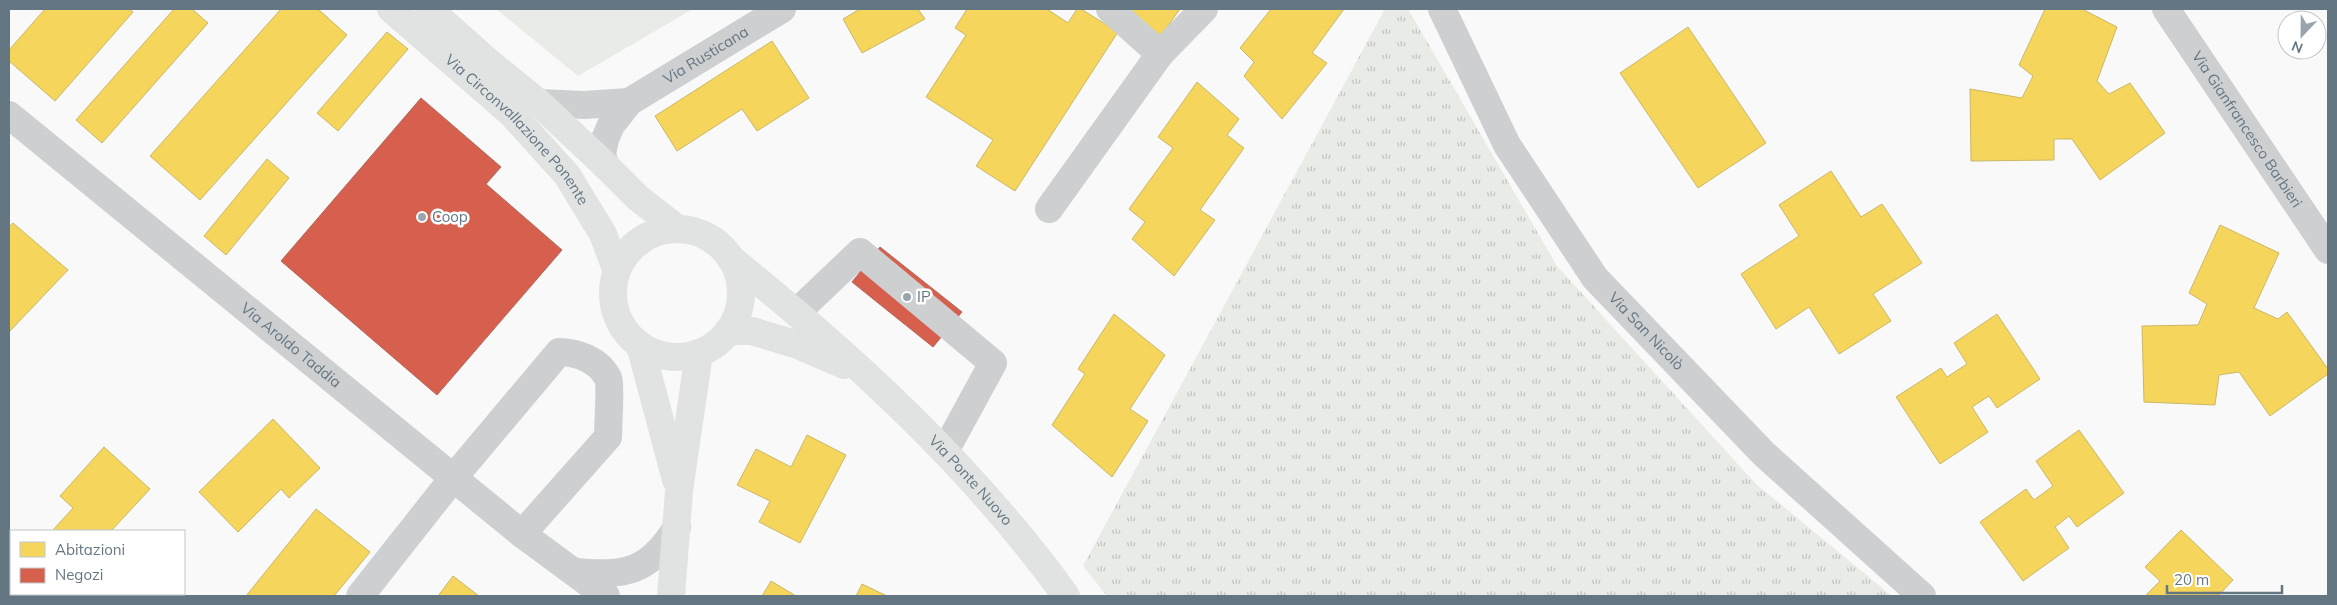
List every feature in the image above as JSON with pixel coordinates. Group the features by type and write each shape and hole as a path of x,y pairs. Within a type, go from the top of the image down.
{"main road":[{"name":"Via Circonvallazione Ponente","path":"391,9 512,114 567,175 603,234 616,269"},
{"name":"Via Circonvallazione Ponente","path":"429,9 486,60 539,102 638,198 678,229"},
{"path":"678,229 698,232 716,243 730,258 738,276 741,295 737,314 728,331 716,344 699,352 679,357 659,354 640,345 628,334 618,319 613,303 616,269 626,252 641,239 658,231 678,229"},
{"name":"Via Ponte Nuovo","path":"730,258 796,312 945,451 1031,547 1066,596"},
{"name":"Via Ponte Nuovo","path":"728,331 752,331 795,344 864,374"},
{"path":"640,345 679,491"},
{"path":"671,596 679,491 699,352"}],"street":[{"name":"Via Rusticana","path":"606,165 602,154 611,125 629,102 782,9"},
{"path":"1110,9 1160,54"},
{"path":"1049,209 1160,54 1204,9"},
{"name":"Via San Nicolò","path":"1442,9 1507,145 1595,278 1764,454 1922,596"},
{"name":"Via Gianfrancesco Barbieri","path":"2166,9 2328,250"},
{"name":"Via Rusticana","path":"539,102 584,105 629,102"},
{"name":"Via Aroldo Taddia","path":"9,115 522,534 606,596"},
{"path":"796,312 860,252 993,363 945,451"},
{"path":"360,596 454,477 559,352 572,352 587,358 600,369 608,380 608,437 522,534"},
{"path":"575,572 607,575 629,571 649,561 660,551 677,527"}],"green space":[{"path":"496,9 693,9 578,76"},
{"path":"1385,9 1408,9 1557,266 1756,484 1892,596 1107,596 1083,566"}],"building: Abitazioni":[{"path":"45,9 129,9 133,12 55,101 9,61 9,50"},
{"path":"174,9 192,9 208,23 102,143 76,120"},
{"path":"281,9 318,9 347,35 200,200 150,156"},
{"path":"860,9 918,9 925,19 862,53 843,19"},
{"path":"967,9 1047,9 1068,23 1077,9 1081,9 1118,32 1015,191 976,166 993,140 926,97 966,35 955,28"},
{"path":"1129,9 1180,9 1160,37"},
{"path":"1271,9 1344,9 1312,53 1327,63 1282,119 1244,76 1254,62 1240,48"},
{"path":"2045,9 2082,9 2117,27 2097,81 2109,94 2130,83 2165,133 2100,180 2072,139 2054,139 2054,160 1971,161 1970,89 2022,98 2033,76 2019,65"},
{"path":"1688,27 1766,143 1698,188 1620,73"},
{"path":"387,32 408,49 338,131 317,113"},
{"path":"772,41 809,98 757,131 742,109 677,151 655,116"},
{"path":"1197,82 1239,119 1227,135 1244,148 1200,210 1215,220 1174,276 1132,239 1145,222 1129,209 1173,148 1158,137"},
{"path":"267,159 289,178 226,255 204,236"},
{"path":"1831,171 1861,217 1882,204 1922,263 1873,294 1891,321 1839,354 1809,307 1776,329 1741,274 1799,236 1779,205"},
{"path":"13,223 68,270 9,332 9,227"},
{"path":"2220,225 2279,253 2254,308 2278,319 2287,312 2328,369 2328,374 2270,416 2239,372 2219,375 2215,405 2144,402 2142,326 2198,325 2207,304 2189,293"},
{"path":"1114,314 1165,355 1130,409 1148,421 1112,477 1052,425 1085,374 1078,369"},
{"path":"1997,314 2040,379 1997,408 1989,396 1972,407 1988,432 1940,464 1896,397 1941,368 1947,377 1967,364 1954,343"},
{"path":"273,419 320,468 289,498 281,489 238,532 199,492"},
{"path":"2079,430 2124,493 2077,527 2069,516 2055,527 2069,548 2023,581 1980,522 2026,489 2034,500 2053,486 2036,461"},
{"path":"807,435 846,455 800,543 759,522 770,501 737,485 756,449 791,467"},
{"path":"104,447 150,489 112,530 53,530 73,508 60,496"},
{"path":"316,509 370,552 334,596 246,596"},
{"path":"2181,530 2233,580 2218,596 2145,596 2160,581 2145,567"},
{"path":"453,576 479,596 438,596"},
{"path":"771,581 796,596 762,596"},
{"path":"862,584 887,596 856,596"},
{"path":"102,595 135,595 134,596"}],"building: Negozi":[{"name":"Coop","path":"421,98 501,167 486,184 562,250 437,395 281,261"},
{"name":"IP","path":"880,247 962,312 933,347 852,282"},
{"path":"9,529 10,576 9,575"},
{"path":"9,583 10,595 38,595 9,596"}],"place":[{"name":"Coop","path":"422,217"},
{"name":"IP","path":"907,297"}]}
